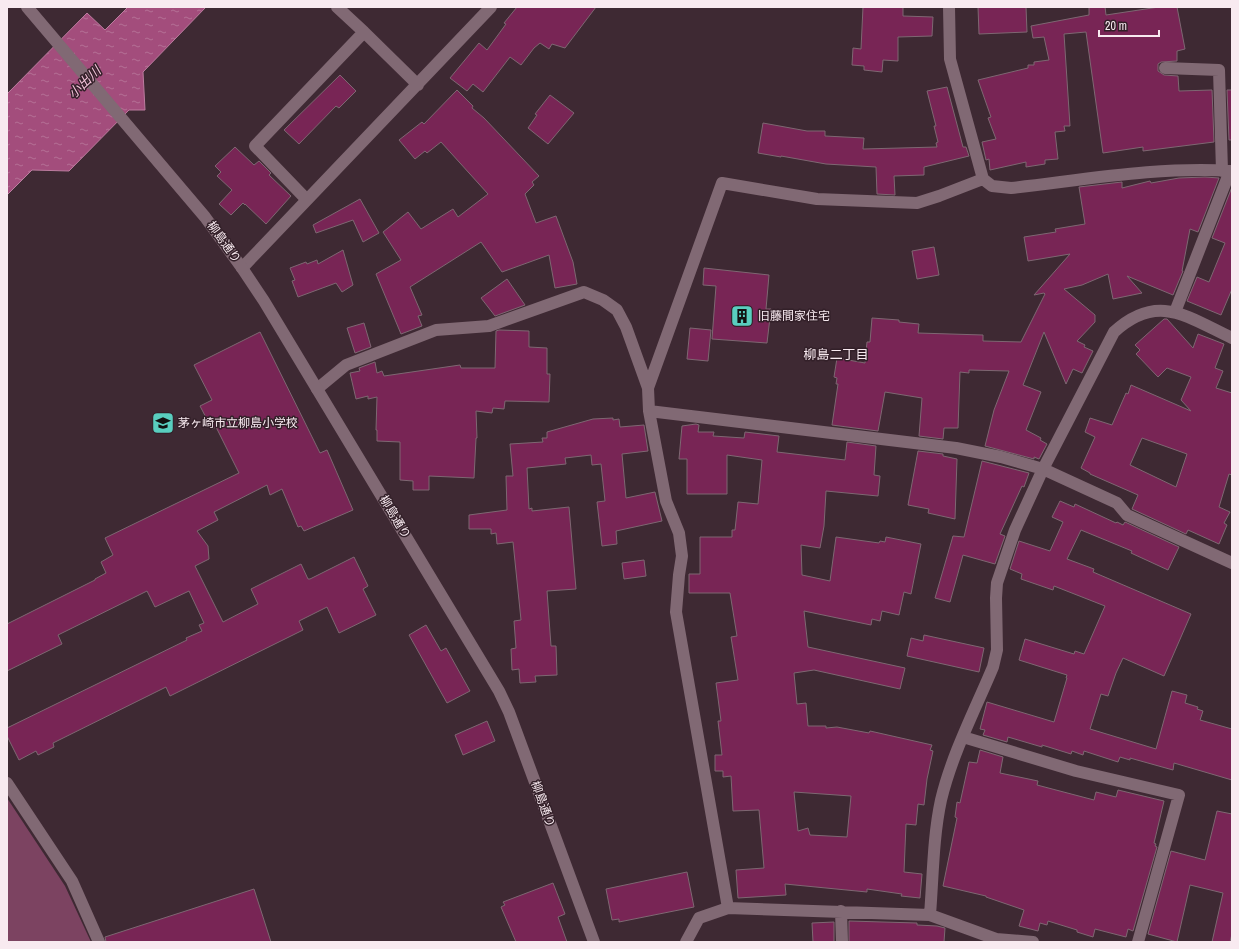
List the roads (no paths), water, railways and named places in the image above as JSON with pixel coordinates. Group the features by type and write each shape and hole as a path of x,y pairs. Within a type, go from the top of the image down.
{"street":[{"name":"柳島通り","path":"27,7 205,217 264,301 499,691 512,719 594,942"},
{"path":"337,7 418,85"},
{"path":"242,268 491,7"},
{"path":"949,7 950,59 983,179 992,186 1011,188 1143,173 1184,170 1228,171"},
{"path":"307,200 254,146 364,32"},
{"path":"1165,68 1219,70 1228,171 1175,312"},
{"path":"648,388 722,183 816,199 917,203 983,179"},
{"path":"317,389 346,365 436,330 489,326 584,292 603,300 617,310 626,327 648,388 649,411 666,501 678,533 681,548 682,556 676,612 728,908"},
{"path":"930,915 935,838 946,781 993,666 997,650 997,583 1015,530 1043,469 1114,332 1124,323 1140,314 1158,310 1175,312 1232,338"},
{"path":"649,411 956,448 1001,457 1043,469 1117,503 1127,515 1232,563"},
{"path":"963,738 1076,771 1179,795 1138,942"},
{"path":"7,783 72,881 99,942"},
{"path":"686,942 699,918 728,908 930,915 996,939 1033,942"},
{"path":"841,911 842,942"}],"water":[{"name":"小出川","path":"128,7 206,7 143,72 145,110 129,110 69,171 32,170 7,195 7,94 87,13 105,30"}],"place":[{"name":"旧藤間家住宅","path":"742,316"},
{"name":"茅ヶ崎市立柳島小学校","path":"163,423"}],"district":[{"name":"柳島二丁目","path":"836,354"}]}
